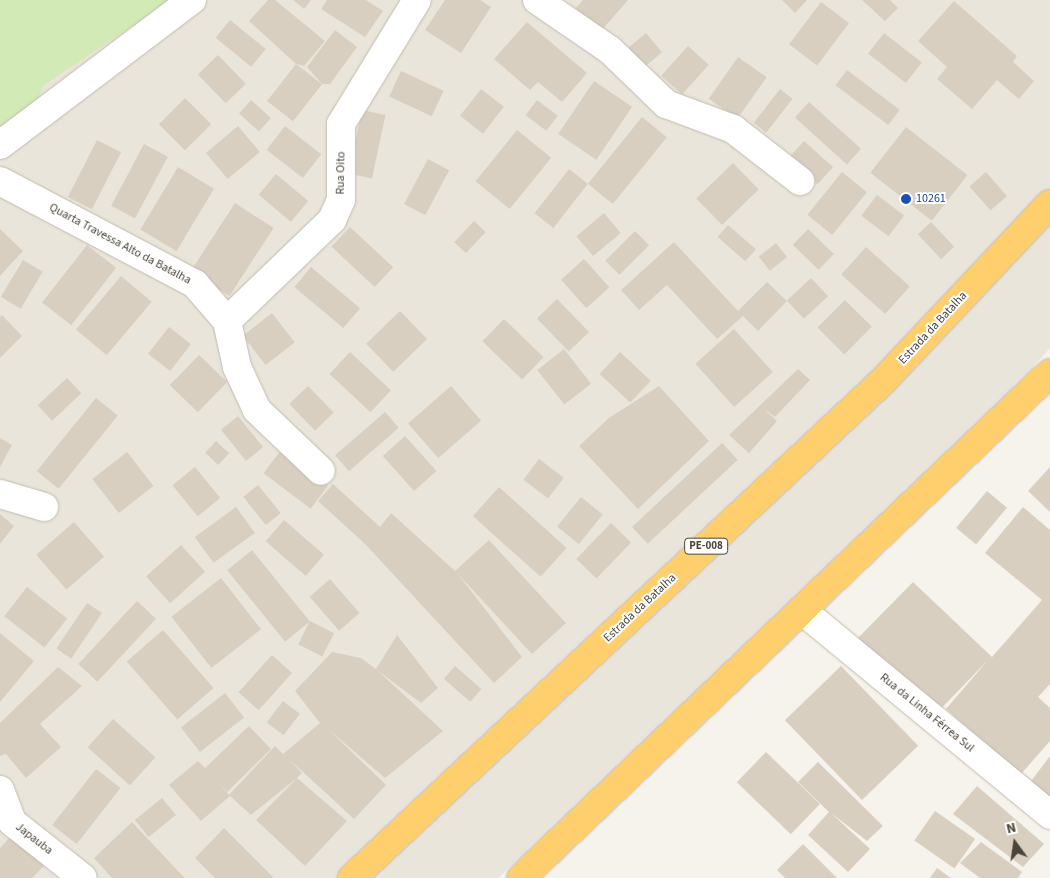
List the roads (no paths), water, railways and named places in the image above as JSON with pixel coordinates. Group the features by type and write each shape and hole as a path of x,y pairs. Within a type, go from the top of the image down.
{"highway":[{"name":"Estrada da Batalha","path":"352,878 883,381 1050,204"},
{"path":"521,878 804,612 1050,373"}],"street":[{"path":"0,145 192,0"},
{"name":"Rua Oito","path":"227,321 332,220 341,200 341,124 417,0"},
{"path":"537,0 610,50 666,104 733,129 800,181"},
{"name":"Quarta Travessa Alto da Batalha","path":"0,180 195,284 227,321 237,367 257,410 320,471"},
{"path":"0,494 44,507"},
{"name":"Rua da Linha Férrea Sul","path":"804,612 1050,815"},
{"name":"Japauba","path":"0,790 12,822 83,878"}],"place":[{"name":"10261","path":"906,199"}]}
